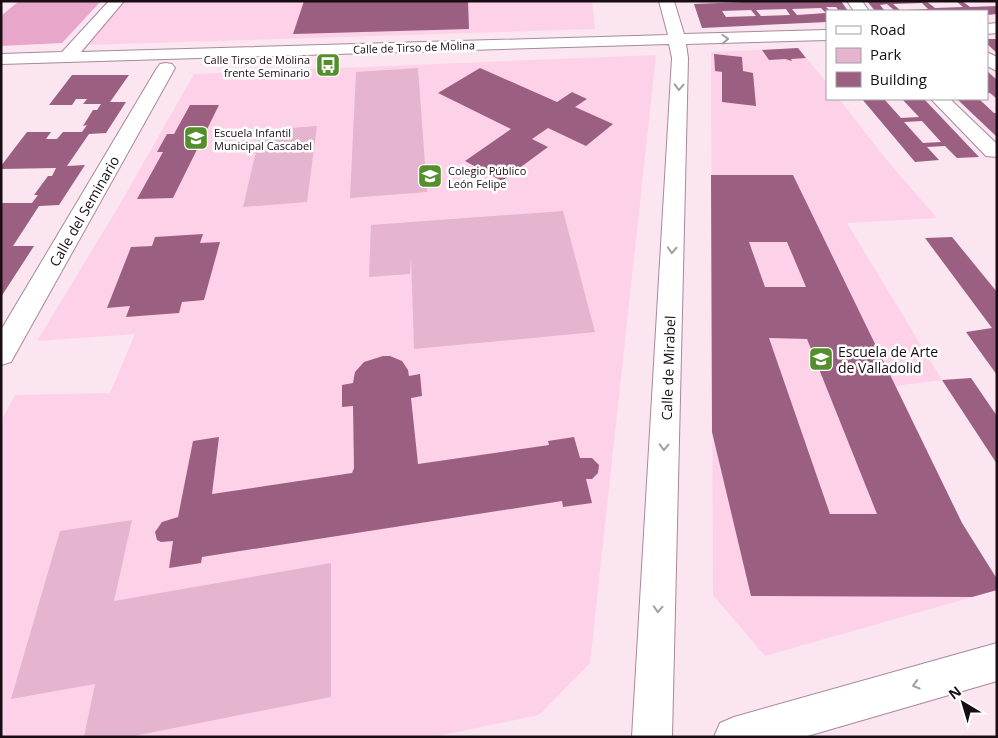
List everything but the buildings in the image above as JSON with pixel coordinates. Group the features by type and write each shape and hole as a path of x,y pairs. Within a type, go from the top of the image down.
{"street":[{"path":"1,77 13,69 60,58 117,1"},
{"name":"Calle de Mirabel","path":"652,737 680,58 677,39 666,1"},
{"name":"Calle de Tirso de Molina","path":"1,59 826,35"},
{"name":"Calle del Seminario","path":"1,354 166,68"},
{"path":"941,100 993,152"},
{"path":"734,737 997,662"}],"shaded area":[{"path":"19,1 101,1 62,43 1,46 1,16"},
{"path":"123,1 592,1 595,29 85,45"},
{"name":"Escuela de Arte de Valladolid","path":"798,48 826,82 826,100 840,100 890,164 937,218 847,223 942,380 896,386 962,523 997,590 765,656 713,595 711,52"},
{"path":"656,55 590,663 539,715 433,737 1,737 1,421 15,395 110,393 135,334 37,341 120,204 194,74"}],"green space":[{"path":"418,68 427,192 350,198 356,72"},
{"path":"317,126 307,202 243,207 261,130"},
{"path":"563,211 595,332 414,349 411,256 410,274 369,277 371,225"},
{"path":"132,520 114,601 331,563 331,697 129,737 84,737 95,684 11,699 60,531"}],"place":[{"name":"Calle Tirso de Molina frente Seminario","path":"328,65"},
{"name":"Escuela Infantil Municipal Cascabel","path":"196,138"},
{"name":"Colegio Público León Felipe","path":"430,176"},
{"name":"Escuela de Arte de Valladolid","path":"821,359"}]}
